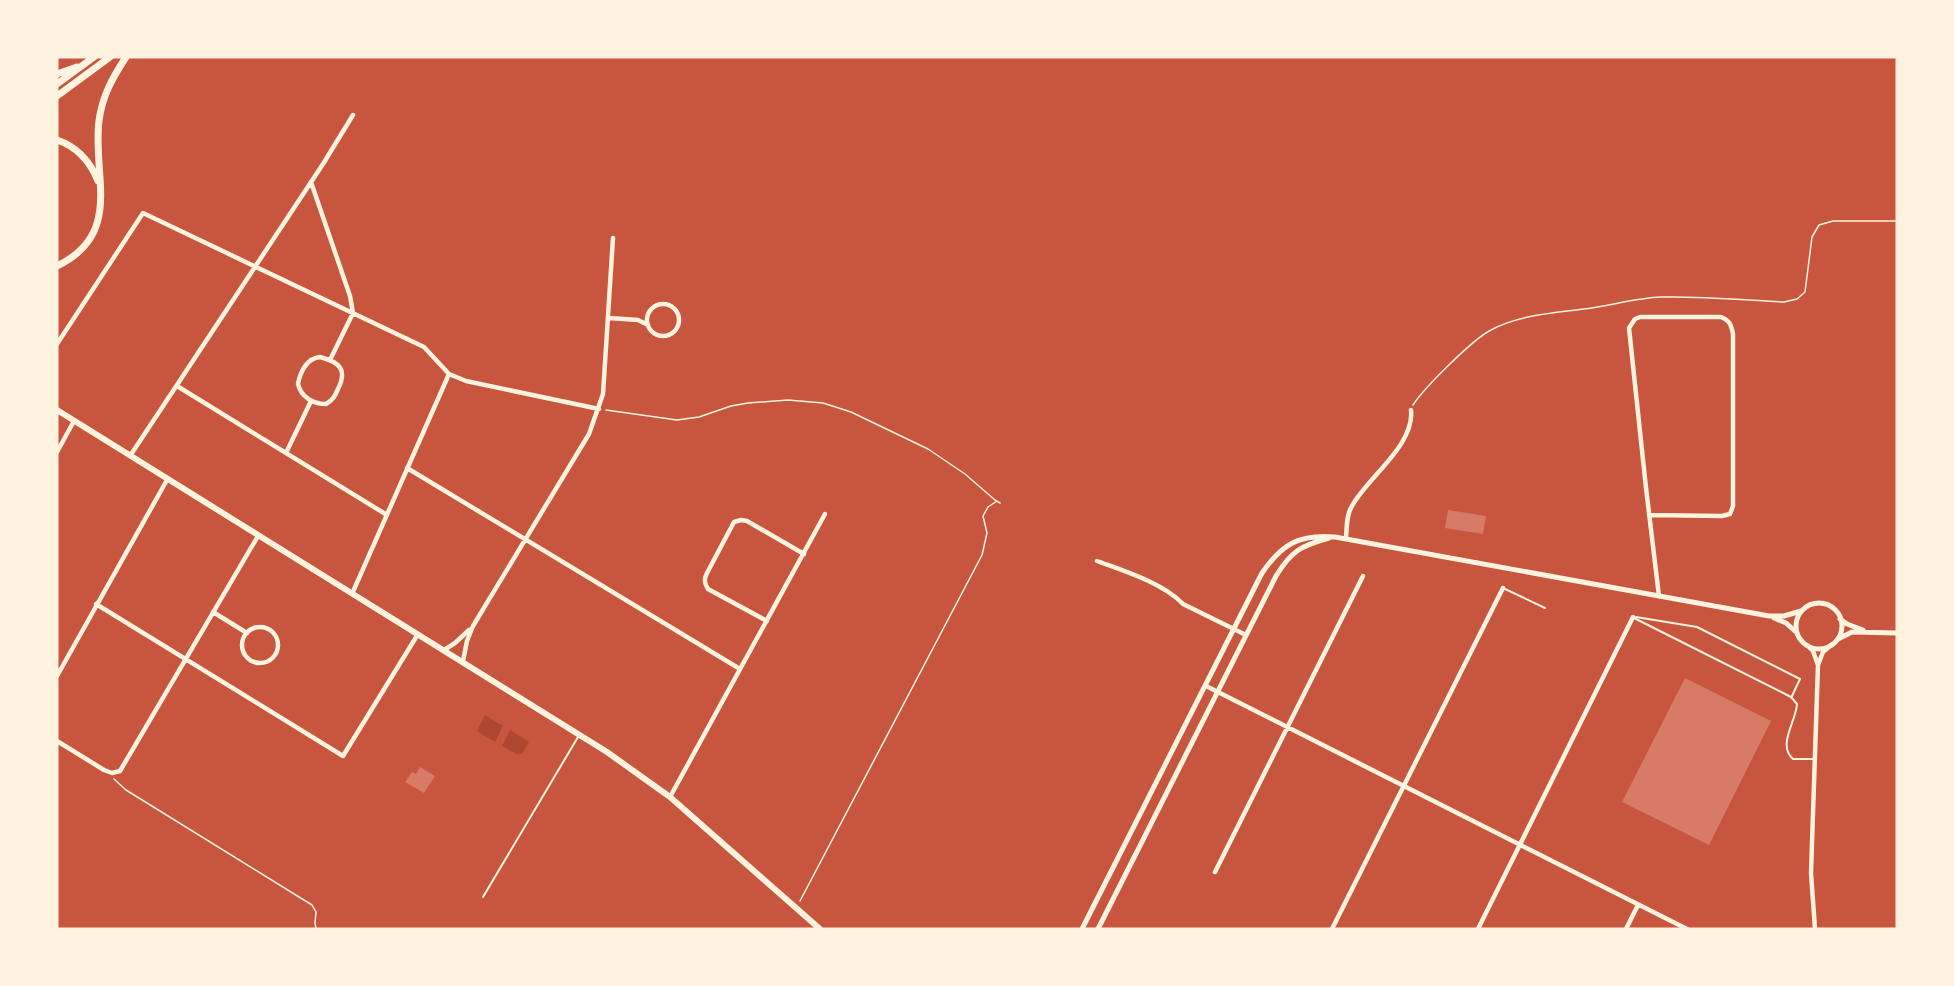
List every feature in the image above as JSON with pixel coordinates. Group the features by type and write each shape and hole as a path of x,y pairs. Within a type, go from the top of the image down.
{"highway":[{"path":"57,84 94,57"},
{"path":"57,96 110,57"},
{"path":"57,266 79,250 94,230 101,210 98,135 100,113 105,93 126,57"},
{"path":"57,74 85,64"},
{"path":"57,140 66,143 83,155 89,162 101,188"}],"main road":[{"path":"57,410 580,735 670,797 820,929"}],"street":[{"path":"130,456 353,115"},
{"path":"311,182 350,296 353,313 330,360"},
{"path":"57,344 143,213 424,347 449,374 481,385 599,409"},
{"path":"463,661 473,626 589,434 599,409 603,394 614,238"},
{"path":"609,318 638,320 648,325 657,335 666,335 675,330 679,320 675,309 666,304 655,306 638,320"},
{"path":"648,314 648,325"},
{"path":"1649,515 1722,516 1730,514 1733,506 1733,334 1731,324 1721,318 1640,318 1632,324 1629,334 1649,515 1659,596"},
{"path":"320,357 330,360 342,369 343,379 330,402 321,404 310,401 299,389 299,380 311,359 320,357"},
{"path":"352,594 449,374"},
{"path":"177,386 387,515"},
{"path":"286,453 310,401"},
{"path":"1346,538 1350,507 1402,441 1412,419 1411,411"},
{"path":"57,452 74,421"},
{"path":"407,468 740,669"},
{"path":"57,676 167,480"},
{"path":"670,797 825,514"},
{"path":"767,621 708,589 704,581 734,522 747,521 804,554"},
{"path":"57,741 104,770 112,773 120,771 258,536"},
{"path":"1082,929 1262,573 1282,549 1304,538 1320,536 1346,538 1770,616 1784,616 1801,611 1813,604 1826,604 1836,611 1840,619 1841,632 1833,643 1820,649 1808,646"},
{"path":"1098,929 1276,576 1288,558 1302,546 1335,537"},
{"path":"1096,561 1144,580 1177,597 1184,604 1246,635"},
{"path":"1215,872 1363,576"},
{"path":"1332,929 1503,588"},
{"path":"96,604 343,756 418,634"},
{"path":"1797,633 1797,621 1801,611"},
{"path":"213,612 247,633"},
{"path":"1770,616 1786,623 1797,633 1813,651 1818,665"},
{"path":"1478,929 1633,617"},
{"path":"1840,619 1847,624 1868,631"},
{"path":"444,650 461,639 473,626"},
{"path":"260,628 270,631 277,640 275,656 265,663 248,658 243,647 247,633 260,628"},
{"path":"1815,929 1811,873 1818,665 1823,652 1847,633 1868,631 1897,633"},
{"path":"1206,686 1687,929"},
{"path":"1626,929 1638,904"}],"lane":[{"path":"1503,588 1545,608"},
{"path":"1633,617 1697,627 1800,680 1791,697"},
{"path":"1633,617 1791,697 1797,704 1796,715 1785,744 1787,754 1793,759 1815,759"},
{"path":"483,897 580,735"}],"path":[{"path":"1411,411 1415,402 1440,374 1490,330 1558,312 1646,298 1784,302 1797,299 1805,292 1812,237 1819,225 1833,221 1897,221"},
{"path":"599,409 676,420 699,417 748,403 788,400 823,403 851,412 928,449 965,474 1000,503"},
{"path":"797,908 982,555 987,533 983,516 988,507 997,501"},
{"path":"112,773 119,785 312,905 316,912 316,929"}],"shaded area":[{"path":"485,715 503,726 495,742 477,731"},
{"path":"510,730 529,742 522,754 517,754 502,746"}],"building":[{"path":"1448,510 1486,516 1483,534 1445,528"},
{"path":"1685,678 1771,721 1709,845 1622,802"},
{"path":"420,767 435,776 424,793 405,782 412,772 416,774"}]}
